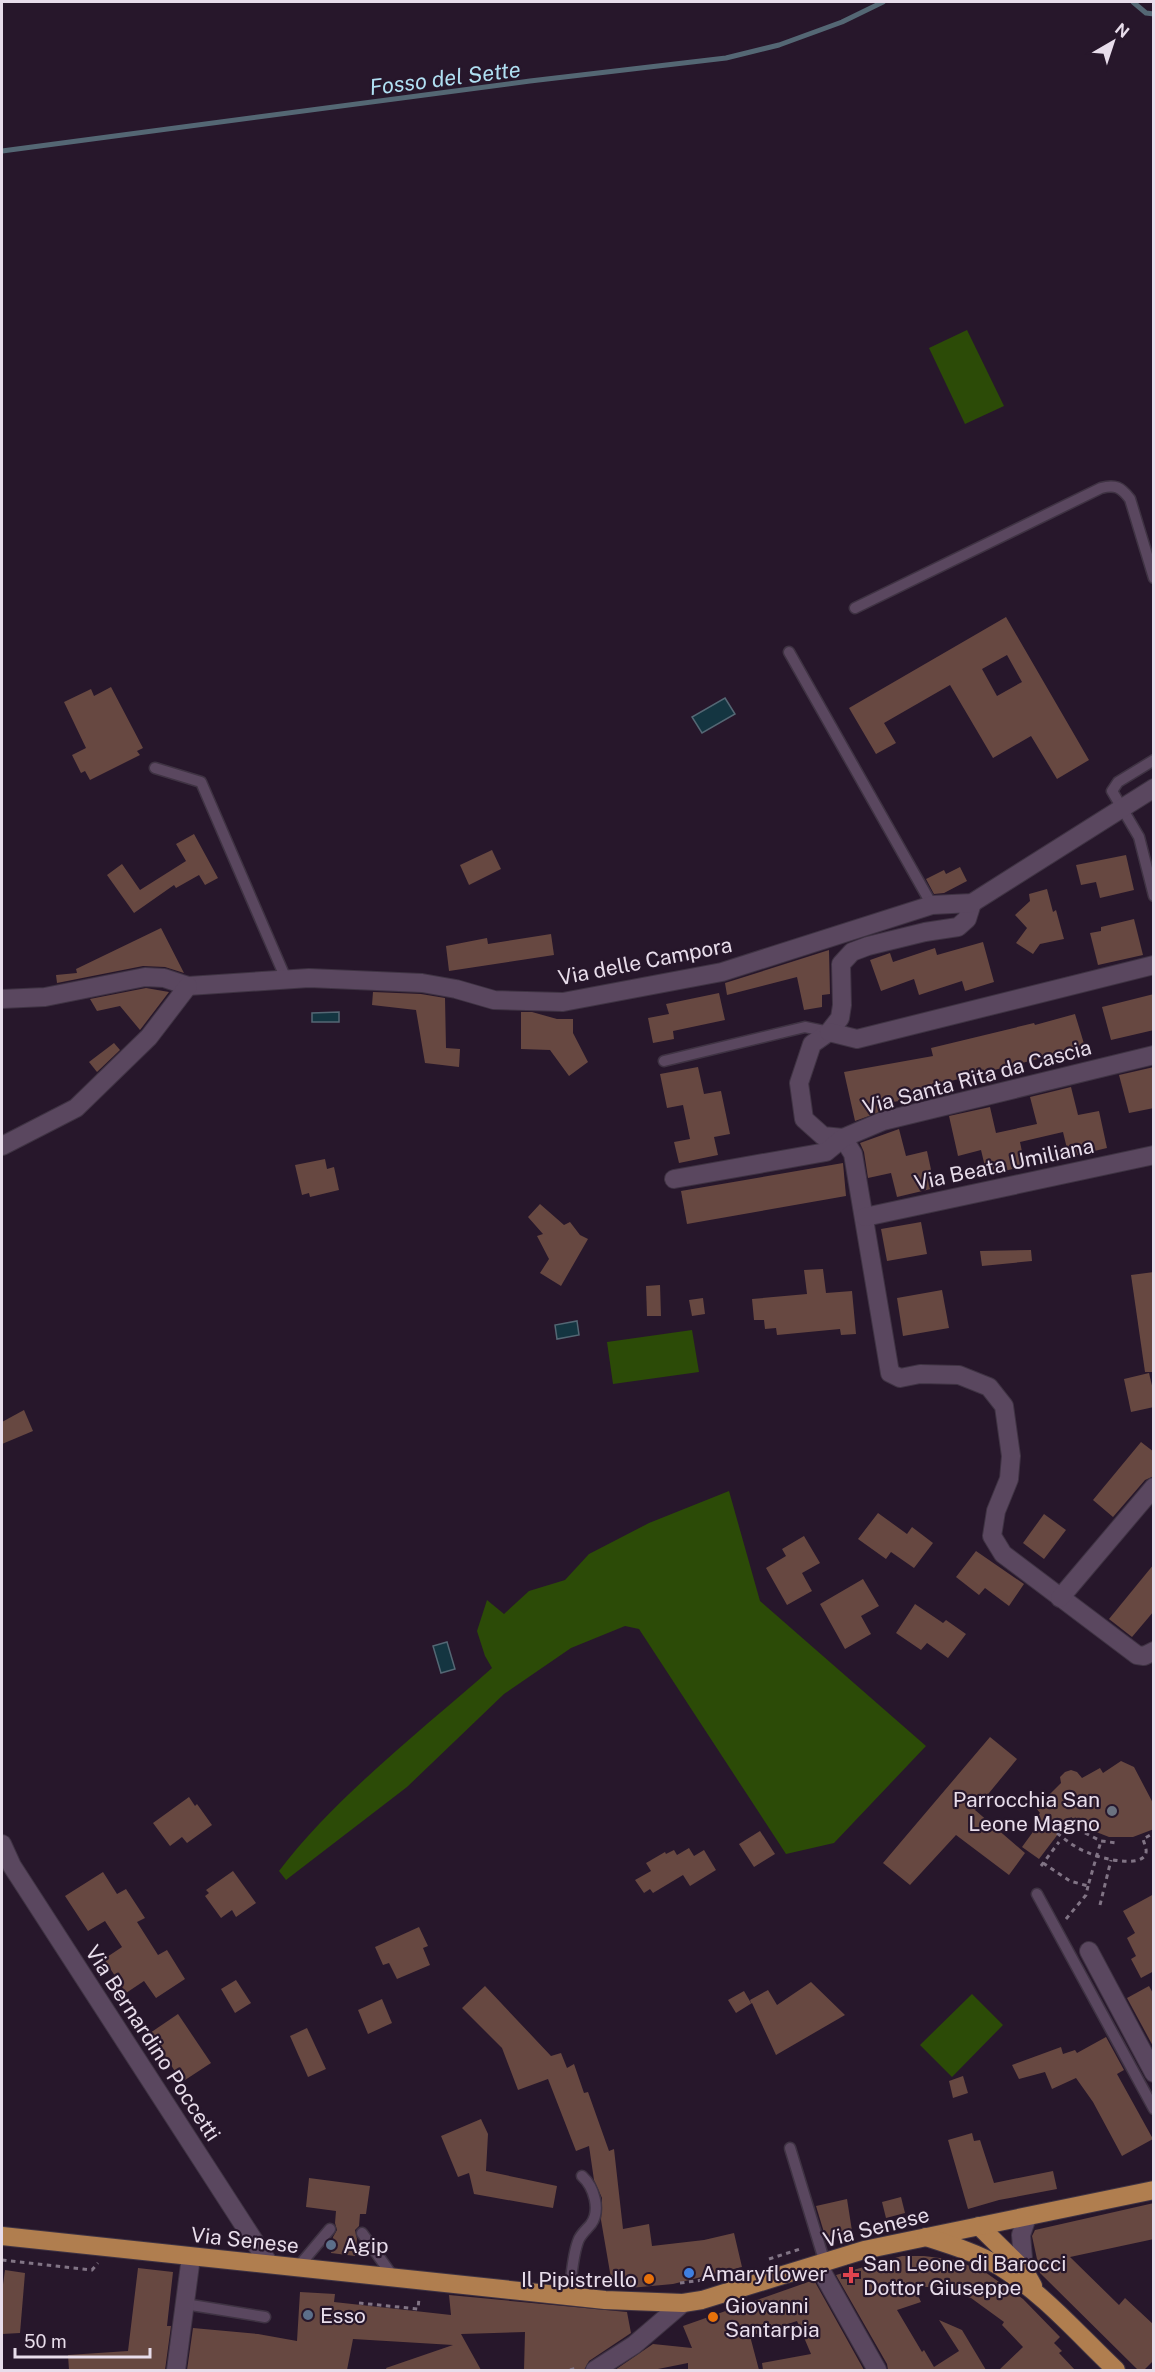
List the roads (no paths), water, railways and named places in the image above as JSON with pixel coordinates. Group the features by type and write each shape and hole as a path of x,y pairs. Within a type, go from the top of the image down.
{"main road":[{"name":"Via Senese","path":"2,2236 621,2301 683,2303 702,2300 864,2250 1154,2190"},
{"path":"979,2226 1024,2270 1038,2296"},
{"path":"926,2237 980,2256 1001,2267 1038,2296 1116,2370"}],"street":[{"name":"Via delle Campora","path":"2,999 45,997 146,977 164,978 188,986 309,978 422,983 456,989 494,1000 563,1002 722,972 932,905 972,903 1154,788"},
{"path":"972,903 967,919 958,927 925,932 852,952 841,964 840,1018 829,1032 812,1044 799,1083 804,1119 823,1136 843,1138 853,1154 890,1373 900,1378 920,1374 958,1375 989,1387 1004,1406 1011,1456 1009,1479 996,1511 992,1536 1003,1554 1137,1655 1144,1656 1154,1652"},
{"path":"829,1032 857,1039 1154,965"},
{"path":"2,1146 76,1108 149,1037 188,986"},
{"name":"Via Santa Rita da Cascia","path":"674,1179 826,1152 843,1138 883,1121 1154,1055"},
{"name":"Via Beata Umiliana","path":"865,1217 1154,1155"},
{"path":"1060,1598 1154,1487"},
{"name":"Via Bernardino Poccetti","path":"2,1844 18,1874 269,2264"},
{"path":"1089,1951 1152,2067"},
{"path":"1024,2270 1021,2235 1027,2217"},
{"path":"176,2370 191,2257"},
{"path":"822,2264 877,2370"},
{"path":"588,2369 634,2345 683,2303"}],"lane":[{"path":"855,608 1090,493 1112,485 1123,490 1130,499 1154,578"},
{"path":"789,652 932,905"},
{"path":"1154,760 1118,782 1112,791 1139,837 1154,896"},
{"path":"155,768 201,782 286,979"},
{"path":"664,1061 805,1027 829,1032"},
{"path":"1037,1894 1154,2109"},
{"path":"790,2148 822,2264"},
{"path":"569,2295 580,2238 592,2224 595,2215 596,2203 592,2191 582,2176"},
{"path":"298,2267 330,2229"},
{"path":"362,2233 394,2278"},
{"path":"185,2304 265,2316"}],"water":[{"path":"725,698 735,714 702,733 692,717"},
{"path":"339,1012 339,1022 312,1022 312,1013"},
{"path":"577,1321 579,1335 557,1339 555,1325"},
{"path":"447,1642 455,1669 441,1673 433,1646"}],"waterway":[{"name":"Fosso del Sette","path":"2,151 530,81 726,58 779,45 842,22 883,2"},
{"path":"1133,2 1146,13 1154,14"}],"place":[{"name":"Parrocchia San Leone Magno","path":"1112,1811"},
{"name":"Agip","path":"331,2245"},
{"name":"Amaryflower","path":"689,2273"},
{"name":"San Leone di Barocci Dottor Giuseppe","path":"851,2275"},
{"name":"Il Pipistrello","path":"649,2279"},
{"name":"Esso","path":"308,2315"},
{"name":"Giovanni Santarpia","path":"713,2317"}]}
